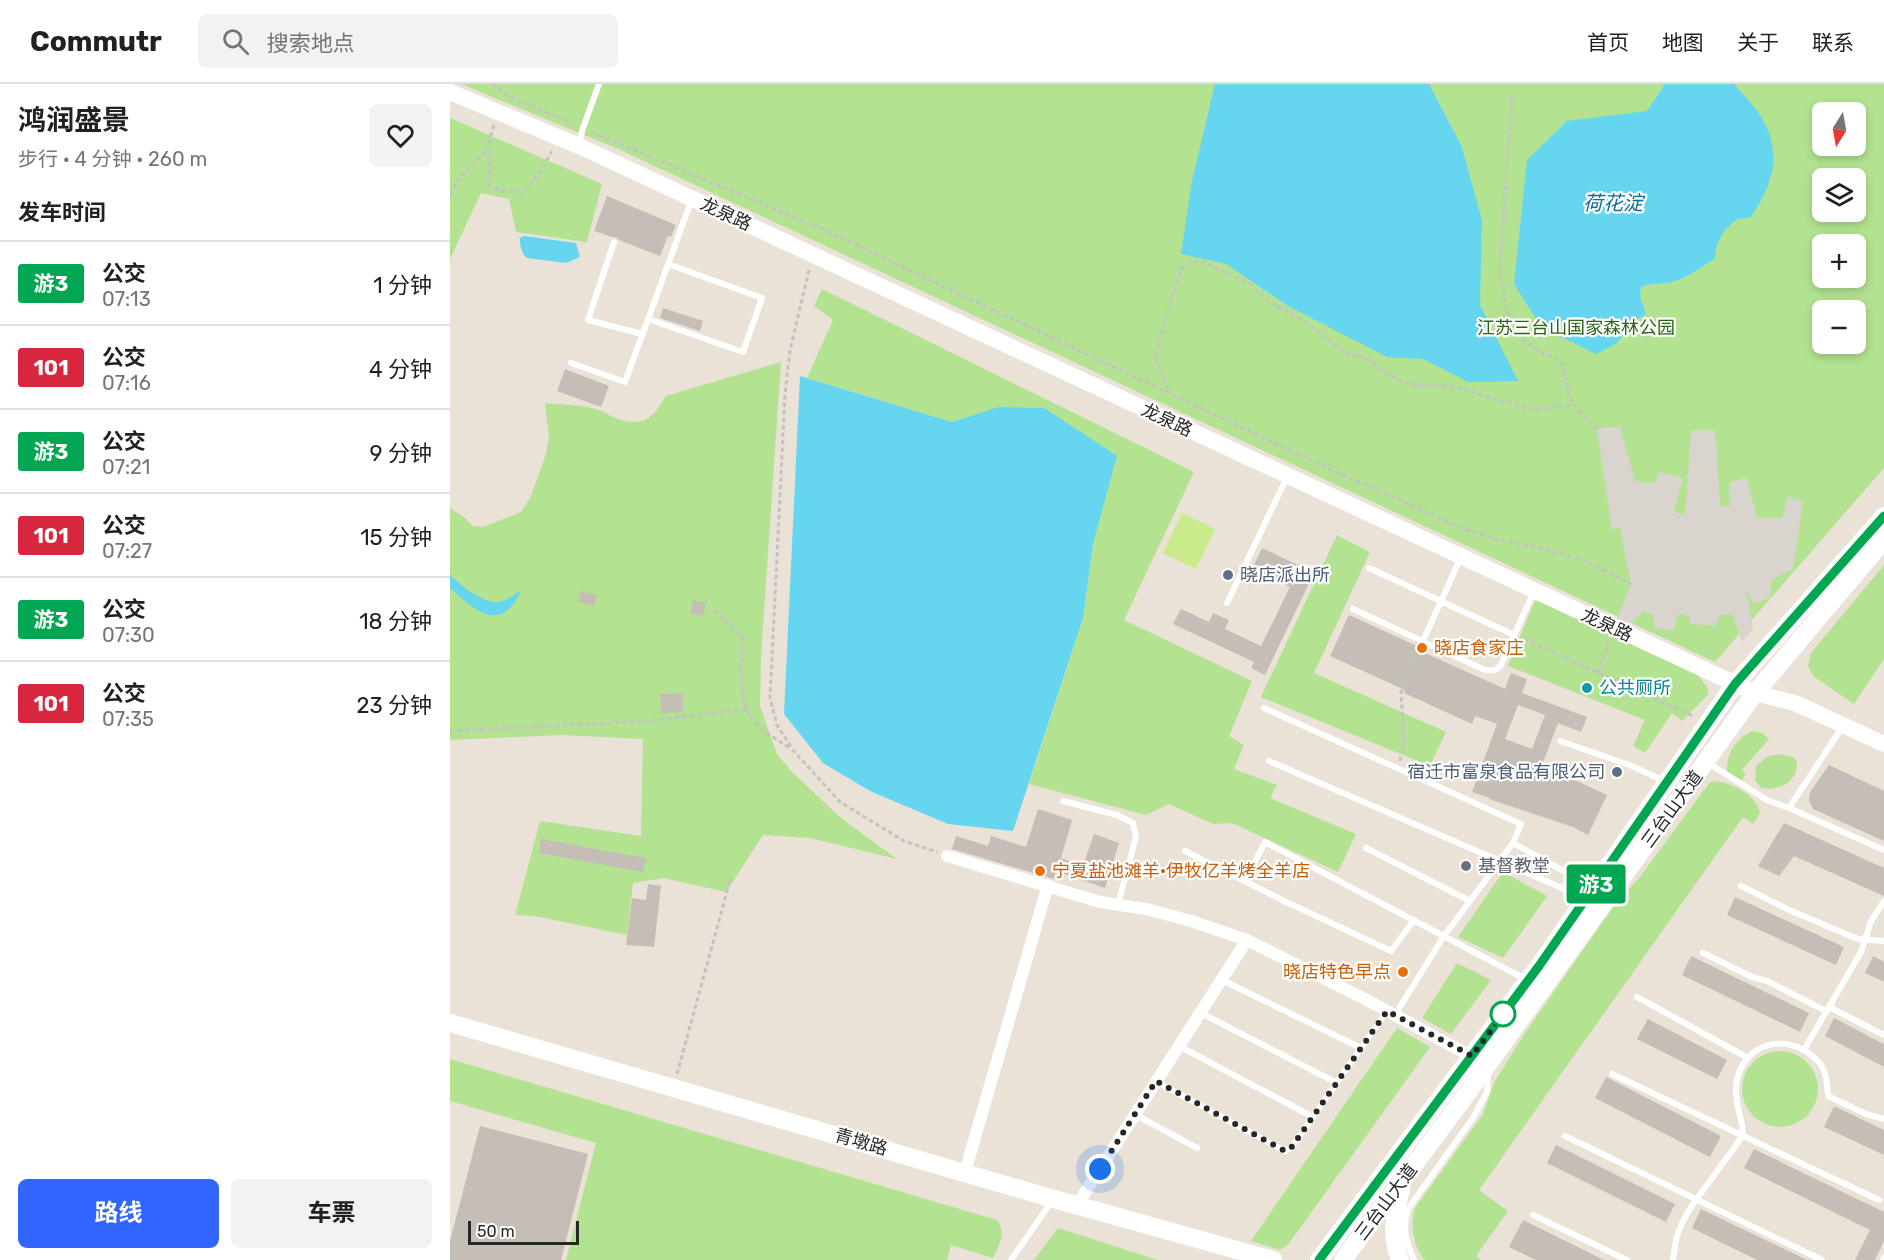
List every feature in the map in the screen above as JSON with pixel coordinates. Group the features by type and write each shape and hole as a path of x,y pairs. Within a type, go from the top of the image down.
{"main road":[{"name":"三台山大道","path":"1596,899 1667,782 1735,684 1884,516"},
{"name":"三台山大道","path":"1343,1260 1488,1065 1536,984 1596,899 1706,762 1755,693 1884,540"},
{"name":"三台山大道","path":"1319,1260 1472,1056 1536,984"},
{"name":"青墩路","path":"450,1023 1273,1260"},
{"path":"1400,1260 1394,1244 1394,1218 1403,1179"}],"street":[{"name":"龙泉路","path":"450,92 579,146 1735,684 1755,693 1796,704 1884,744"},
{"path":"947,856 1100,902 1191,921 1247,940 1488,1065"},
{"path":"965,1172 1048,885"},
{"path":"1077,1205 1247,940"}],"lane":[{"path":"579,146 599,84"},
{"path":"571,363 625,382 692,199"},
{"path":"614,242 588,320 642,334"},
{"path":"648,319 743,352 762,298 668,264"},
{"path":"1227,603 1287,476"},
{"path":"1422,640 1461,557"},
{"path":"1369,568 1514,635"},
{"path":"1353,609 1492,671 1501,665 1534,591"},
{"path":"1156,1081 1285,1151 1291,1148 1361,1048 1391,1013 1444,936 1513,843 1521,824 1264,708"},
{"path":"1789,808 1844,726"},
{"path":"1560,741 1632,766 1667,782"},
{"path":"1269,761 1562,888 1596,899"},
{"path":"1706,762 1767,800 1884,850"},
{"path":"1063,801 1117,815 1133,823 1136,837 1118,904"},
{"path":"1245,881 1265,842 1536,984"},
{"path":"1513,843 1596,899"},
{"path":"1366,848 1470,901"},
{"path":"1185,851 1391,951 1414,920"},
{"path":"1741,886 1789,910 1858,939 1883,942"},
{"path":"1804,1050 1867,939 1871,921 1884,901"},
{"path":"1703,953 1884,1035"},
{"path":"1222,979 1361,1048"},
{"path":"1637,997 1749,1058"},
{"path":"1200,1013 1337,1083"},
{"path":"1673,1260 1678,1233 1741,1135 1742,1123 1735,1091 1737,1076 1755,1052 1770,1043 1788,1044 1804,1050 1822,1066 1826,1075 1828,1096 1866,1114 1884,1119"},
{"path":"1179,1046 1313,1117"},
{"path":"1413,1260 1405,1240 1404,1222 1408,1209 1473,1118 1487,1092 1488,1065"},
{"path":"1612,1074 1879,1200"},
{"path":"1135,1114 1197,1148"},
{"path":"1565,1136 1822,1260"},
{"path":"1011,1260 1054,1198"},
{"path":"1533,1215 1627,1260"}],"path":[{"path":"492,84 508,96 829,232 1306,458 1464,529 1502,541 1541,548 1585,561 1631,584"},
{"path":"1512,96 1501,250 1501,286 1506,306 1518,332 1533,347 1562,363 1569,394 1574,404 1597,429"},
{"path":"499,112 491,132 489,185 492,188 521,192 536,179 559,137"},
{"path":"450,195 453,187 468,169 490,147"},
{"path":"812,255 788,367 770,698 777,724 793,750 840,802 904,841 947,856"},
{"path":"1169,393 1156,360 1156,352 1181,269 1191,262 1203,262 1249,283 1270,302 1304,321 1347,354 1372,361 1386,373 1401,381 1416,385 1456,387 1527,408 1542,409 1574,404"},
{"path":"714,610 742,637 743,693 746,708 753,720 793,750"},
{"path":"1598,673 1607,646 1617,629"},
{"path":"1514,635 1708,723"},
{"path":"1397,768 1404,743 1402,688 1422,640"},
{"path":"450,731 647,721 746,708"},
{"path":"674,1088 731,877"}],"green space":[{"name":"江苏三台山国家森林公园","path":"461,84 1884,84 1884,468 1715,662 616,148"},
{"path":"450,118 602,184 587,242 516,232 509,199 481,193 450,259"},
{"path":"822,289 1194,472 1124,620 1252,681 1229,736 1244,745 1234,769 1277,785 1270,798 1356,834 1338,872 1232,823 1213,824 1169,804 1146,815 1029,784 1083,618 1093,544 998,407 952,422 807,378 833,320 814,306"},
{"path":"781,362 761,656 760,706 777,754 791,771 842,819 897,859 810,838 763,835 726,892 663,878 633,883 627,935 535,916 515,915 540,821 641,836 643,739 562,735 450,740 450,508 473,526 483,527 521,512 531,496 546,454 549,436 545,403 590,407 619,419 638,422 649,418 666,396"},
{"path":"1182,513 1215,529 1196,569 1163,553"},
{"path":"1337,535 1370,552 1314,673 1446,732 1430,766 1261,697"},
{"path":"1884,565 1884,659 1854,704 1813,676 1808,666 1811,653"},
{"path":"1537,599 1695,671 1707,687 1709,694 1682,721 1672,713 1645,753 1633,746 1645,720 1508,666"},
{"path":"1752,731 1762,733 1769,739 1742,770 1746,774 1741,781 1727,772 1728,759 1737,742"},
{"path":"1780,754 1797,761 1797,768 1791,780 1775,788 1761,788 1755,780 1756,766 1768,756"},
{"path":"1717,781 1743,791 1758,806 1760,813 1753,824 1743,817 1479,1190 1508,1211 1476,1256 1481,1260 1425,1260 1414,1236 1415,1208 1483,1114 1494,1083 1523,1036 1616,903 1640,877 1709,783"},
{"path":"1503,872 1547,896 1503,958 1458,937"},
{"path":"1457,963 1491,980 1451,1034 1422,1018"},
{"path":"1397,1028 1430,1047 1288,1245 1280,1250 1251,1241"},
{"path":"1780,1051 1795,1054 1807,1062 1815,1074 1818,1089 1815,1104 1807,1116 1795,1124 1780,1127 1765,1124 1753,1116 1745,1104 1742,1089 1745,1074 1753,1062 1765,1054"},
{"path":"450,1059 997,1220 1002,1234 1000,1243 993,1258 951,1245 947,1260 566,1260 596,1143 450,1101"},
{"path":"1058,1228 1158,1260 1034,1260"}],"shaded area":[{"path":"1620,426 1635,481 1656,483 1658,472 1683,478 1674,512 1685,515 1691,430 1715,430 1720,506 1730,507 1729,483 1746,477 1757,518 1782,518 1788,497 1803,501 1793,569 1771,580 1770,598 1754,604 1746,589 1753,629 1742,642 1732,614 1720,615 1715,626 1690,624 1690,616 1678,614 1674,630 1654,628 1654,615 1643,611 1627,628 1615,624 1631,584 1620,528 1612,530 1597,429"}],"water":[{"path":"1215,84 1429,84 1462,147 1482,221 1480,305 1518,381 1468,382 1423,359 1387,357 1288,306 1226,264 1181,254 1192,181"},
{"name":"荷花淀","path":"1665,84 1734,84 1755,108 1768,130 1773,156 1770,180 1751,217 1736,220 1724,232 1716,248 1715,259 1680,279 1641,287 1640,296 1646,315 1638,318 1616,344 1596,354 1541,327 1514,284 1527,160 1567,121 1647,111"},
{"path":"524,236 576,243 580,257 566,263 527,258 520,244 520,238"},
{"path":"800,376 952,422 998,407 1044,408 1117,456 1093,544 1083,618 1013,831 948,824 870,791 823,763 784,714"},
{"path":"450,574 472,593 493,602 499,602 521,591 505,612 496,615 487,614 469,604 450,588"}],"building":[{"path":"607,196 676,225 671,237 668,236 660,256 616,237 594,231"},
{"path":"663,308 703,321 700,331 660,318"},
{"path":"565,369 609,386 601,407 557,391"},
{"path":"1262,548 1314,573 1265,675 1251,668 1254,662 1173,624 1181,609 1209,622 1213,613 1229,620 1225,629 1261,646 1290,587 1252,569"},
{"path":"581,591 597,595 594,606 578,602"},
{"path":"693,600 706,603 703,616 690,613"},
{"path":"1349,615 1417,646 1416,649 1505,689 1511,673 1527,679 1522,693 1587,717 1581,732 1558,723 1541,768 1607,795 1588,835 1573,827 1472,792 1497,724 1475,716 1472,724 1330,656","holes":["1518,705 1545,715 1532,749 1505,739"]},
{"path":"683,693 683,712 661,713 660,694"},
{"path":"1829,765 1884,791 1884,841 1813,809 1809,800 1810,792"},
{"path":"1038,809 1072,820 1061,858 1083,866 1094,834 1119,843 1105,888 1056,871 1054,879 952,849 956,836 988,846 991,836 1026,847"},
{"path":"1784,823 1884,868 1884,896 1794,856 1779,876 1758,866"},
{"path":"541,839 646,858 643,872 539,853"},
{"path":"648,884 661,886 654,947 626,945 632,898 646,900"},
{"path":"1735,897 1844,947 1836,965 1727,915"},
{"path":"1691,956 1809,1013 1800,1032 1682,975"},
{"path":"1873,956 1884,962 1884,982 1865,973"},
{"path":"1834,1018 1884,1044 1884,1067 1825,1036"},
{"path":"1648,1019 1727,1060 1717,1079 1637,1039"},
{"path":"1606,1077 1721,1136 1710,1157 1595,1098"},
{"path":"1834,1106 1884,1130 1884,1155 1824,1127"},
{"path":"480,1126 588,1154 561,1260 450,1260 450,1241"},
{"path":"1556,1145 1675,1204 1666,1222 1547,1163"},
{"path":"1754,1149 1884,1212 1884,1241 1875,1260 1855,1260 1870,1230 1744,1168"},
{"path":"1701,1209 1807,1260 1757,1260 1692,1228"},
{"path":"1523,1220 1604,1260 1536,1260 1509,1247"}],"bus line":[{"name":"游3","path":"1319,1260 1539,966 1735,684 1884,516"}],"place":[{"name":"晓店派出所","path":"1228,575"},
{"name":"晓店食家庄","path":"1422,648"},
{"name":"公共厕所","path":"1587,688"},
{"name":"宿迁市富泉食品有限公司","path":"1617,772"},
{"name":"基督教堂","path":"1466,866"},
{"name":"宁夏盐池滩羊·伊牧亿羊烤全羊店","path":"1040,871"},
{"name":"晓店特色早点","path":"1403,972"}],"route":[{"path":"1100,1169 1156,1081 1285,1151 1291,1148 1387,1011 1472,1056 1503,1014"}]}
